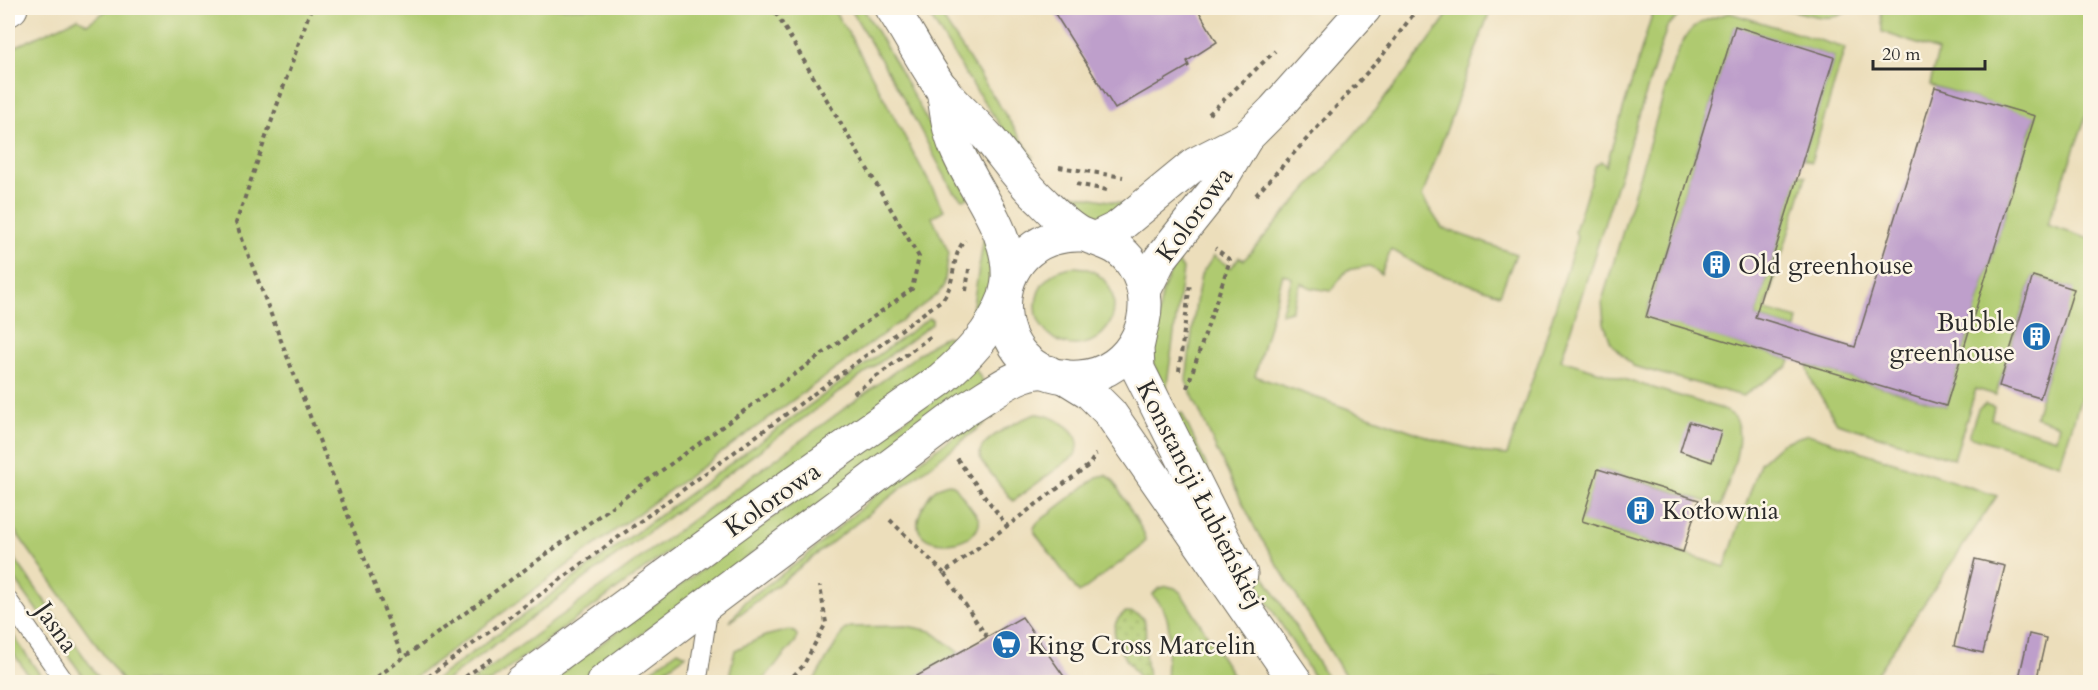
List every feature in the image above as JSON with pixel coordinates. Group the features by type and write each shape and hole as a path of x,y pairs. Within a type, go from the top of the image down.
{"street":[{"path":"892,8 943,89 990,140 1034,194 1058,216 1089,236 1110,244 1132,264 1144,291 1145,313 1140,334 1127,354 1109,368 1079,377 1056,374 1035,365 1014,343 1005,322 1008,263 1004,241 956,148 943,89"},
{"name":"Kolorowa","path":"1144,291 1160,259 1215,190 1246,138 1365,8"},
{"name":"Kolorowa","path":"1089,236 1117,228 1195,164 1246,138"},
{"path":"1006,289 1022,257 1044,242 1070,234 1089,236"},
{"name":"Kolorowa","path":"521,682 758,508 940,380 984,336 997,315 1006,289"},
{"name":"Konstancji Łubieńskiej","path":"1056,374 1089,392 1110,413 1296,682 1138,369 1137,348 1140,334"},
{"name":"Kolorowa","path":"603,682 968,408 1019,377 1034,371 1056,374"}],"lane":[{"name":"Jasna","path":"8,600 65,682"},
{"path":"696,682 709,604"}],"path":[{"path":"311,8 236,223 403,658"},
{"path":"370,682 912,289 919,256 774,8"},
{"path":"1250,202 1382,56 1418,8"},
{"path":"1202,122 1277,49"},
{"path":"1048,165 1124,177"},
{"path":"1068,182 1115,191"},
{"path":"969,236 973,244"},
{"path":"421,682 943,299 951,289 957,249"},
{"path":"1184,398 1230,260"},
{"path":"965,303 969,267"},
{"path":"1179,372 1191,275"},
{"path":"851,395 937,332"},
{"path":"944,573 1089,465 1101,445"},
{"path":"956,458 1007,526"},
{"path":"890,520 944,573 987,637"},
{"path":"787,682 803,666 826,623 820,586"},
{"path":"458,682 497,654"}],"green space":[{"path":"110,8 832,8 851,37 944,210 932,217 949,253 944,285 938,294 408,682 123,682 8,521 8,50 78,18 87,24"},
{"path":"850,8 863,8 898,67 969,198 963,199 953,191 900,92"},
{"path":"925,8 936,8 1033,157 1025,162 966,75"},
{"path":"1452,8 1491,8 1422,197 1442,228 1516,254 1500,294 1426,270 1391,249 1381,274 1370,266 1347,270 1331,291 1312,288 1301,283 1291,311 1281,314 1292,278 1283,274 1255,376 1437,440 1487,453 1507,455 1577,237 1575,231 1595,166 1601,161 1606,166 1654,8 1687,8 1667,27 1561,360 1729,413 1737,423 1739,434 1736,459 1721,506 1599,469 1582,520 1725,567 1760,463 1782,443 1808,434 1997,496 1871,682 1349,682 1256,530 1186,381 1196,302 1201,275 1214,256 1231,268 1239,257 1244,260 1379,106"},
{"path":"1783,8 1851,8 1836,16 1819,17"},
{"path":"1881,8 2090,8 2090,105 2047,225 2090,239 2090,369 2060,464 1969,436 1978,409 1985,404 1994,407 1991,419 2056,439 2059,425 2035,417 2073,288 2033,276 1996,395 1976,389 1954,459 1837,423 1811,380 1807,365 1946,406 2035,117 1930,85 1938,51 1882,32"},
{"path":"1730,13 1845,48 1811,162 1803,158 1834,57 1735,27 1646,316 1791,360 1787,367 1743,396 1633,366 1611,343 1604,323 1602,301 1674,60 1684,40 1694,27 1708,19"},
{"path":"1798,174 1806,176 1765,310 1798,319 1796,329 1755,317"},
{"path":"1058,191 1126,206 1103,215 1085,215 1068,207 1049,192"},
{"path":"984,237 991,243 993,295 972,324 971,317"},
{"path":"1176,259 1183,269 1166,391 1152,362 1152,355 1162,293"},
{"path":"1075,267 1090,270 1102,279 1111,291 1114,306 1111,321 1102,333 1090,342 1075,345 1060,342 1048,333 1039,321 1036,306 1039,291 1048,279 1060,270"},
{"path":"929,318 932,319 932,324 444,682 432,682"},
{"path":"946,336 960,344 831,442 754,489 490,682 471,682 938,340"},
{"path":"974,367 985,384 576,682 549,682 878,440"},
{"path":"997,403 998,409 995,415 730,622 745,601 804,558 878,493"},
{"path":"1182,413 1239,536 1330,682 1317,682 1230,542 1172,417"},
{"path":"1036,414 1052,418 1068,427 1074,433 1078,448 1074,456 1013,501 981,461 980,450 999,432"},
{"path":"1106,475 1113,480 1144,533 1145,541 1140,548 1079,593 1035,533 1034,528 1037,523 1097,477"},
{"path":"949,483 955,486 979,519 977,529 968,537 955,542 942,543 929,540 920,533 918,520 932,493"},
{"path":"8,549 102,682 87,682 8,569"},
{"path":"1167,586 1181,593 1237,682 1167,682 1168,625 1161,605 1152,595 1158,589"},
{"path":"1126,612 1140,615 1145,623 1145,657 1149,682 1143,682 1124,657 1115,637 1118,619"},
{"path":"907,626 931,631 959,653 906,682 813,682 844,630 851,627"},
{"path":"8,628 45,682 33,682 8,645"},
{"path":"789,630 797,635 796,641 761,682 728,682 735,650 765,636"},
{"path":"678,651 686,655 648,682 635,682"}],"building":[{"path":"1197,8 1217,42 1187,61 1189,66 1115,109 1052,9"},
{"name":"Old greenhouse","path":"1735,26 1834,57 1755,317 1855,347 1935,87 2035,116 1946,406 1646,317"},
{"name":"Bubble greenhouse","path":"2033,276 2074,289 2040,398 1999,386"},
{"path":"1689,422 1721,431 1712,462 1680,451"},
{"name":"Kotłownia","path":"1598,469 1699,500 1683,552 1582,521"},
{"path":"1975,559 2005,566 1983,653 1954,646"},
{"name":"King Cross Marcelin","path":"1022,617 1068,682 906,682 987,637"},
{"path":"2029,634 2046,638 2036,682 2018,682"}],"place":[{"name":"Old greenhouse","path":"1717,265"},
{"name":"Bubble greenhouse","path":"2036,337"},
{"name":"Kotłownia","path":"1641,510"},
{"name":"King Cross Marcelin","path":"1007,645"}]}
